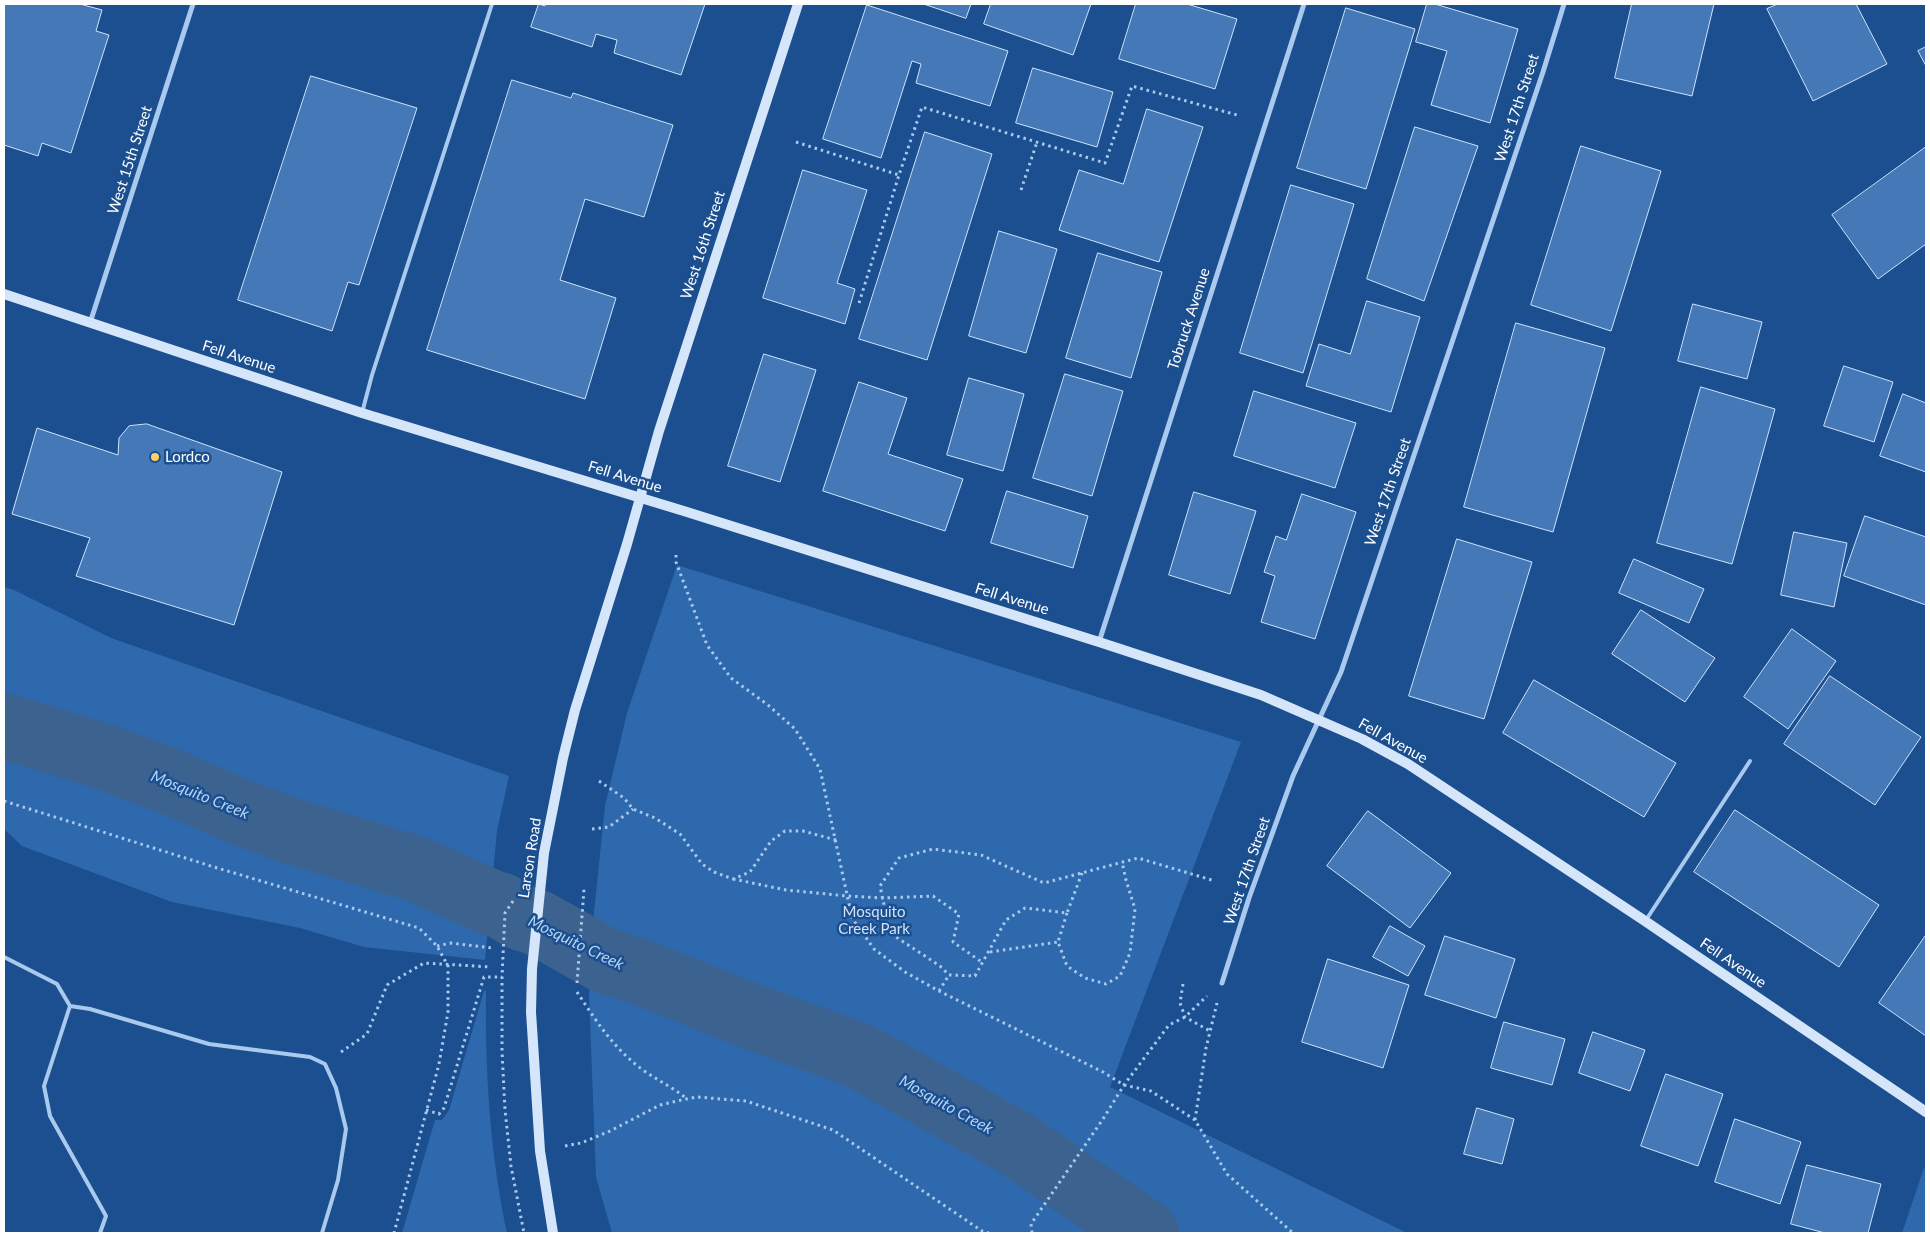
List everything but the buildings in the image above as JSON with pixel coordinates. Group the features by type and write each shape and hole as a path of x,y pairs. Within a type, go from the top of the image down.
{"street":[{"name":"West 15th Street","path":"90,323 193,4"},
{"name":"West 16th Street","path":"639,497 709,275 798,4"},
{"name":"Tobruck Avenue","path":"1099,642 1304,4"},
{"name":"West 17th Street","path":"1222,982 1249,898 1293,776 1341,672 1543,72 1564,4"},
{"name":"Fell Avenue","path":"4,294 362,413 639,497 1099,642 1261,695 1320,720 1362,739 1408,764 1645,921 1926,1112"},
{"name":"Larson Road","path":"553,1233 540,1151 531,1012 532,969 544,853 563,758 575,710 627,544 639,497"}],"lane":[{"path":"362,413 372,375 492,4"},
{"path":"1645,921 1750,761"},
{"path":"4,957 57,984 70,1006 44,1086 50,1116 106,1216 100,1233"},
{"path":"70,1006 90,1009 209,1044 310,1057 325,1064 336,1088 346,1129 338,1180 322,1233"}],"path":[{"path":"858,303 922,107 1105,163 1132,86 1237,115"},
{"path":"796,142 899,175"},
{"path":"1021,190 1037,142"},
{"path":"676,555 676,562 707,645 731,678 768,706 794,729 820,769 852,918 874,949 905,972 939,991 1103,1072 1124,1085 1151,1091 1195,1120 1227,1174 1294,1233"},
{"path":"599,781 624,798 633,809 655,818 680,834 702,864 714,872 733,879 786,890 847,896 883,898 933,896 959,914 953,942 983,964"},
{"path":"4,801 214,867 330,902 351,906 419,928 437,946 448,966 448,1012 439,1064 394,1233"},
{"path":"592,829 609,827 633,809"},
{"path":"733,879 750,872 770,841 785,831 803,831 836,840"},
{"path":"1067,913 1025,908 1006,920 975,976 949,975 940,966 890,933 880,886 899,858 933,849 981,855 1044,883 1138,858 1214,881"},
{"path":"1082,873 1058,942 1067,966 1085,978 1106,984 1120,976 1130,953 1134,910 1122,862"},
{"path":"578,983 584,889"},
{"path":"989,952 1058,942"},
{"path":"437,946 451,943 492,948"},
{"path":"503,950 502,1051 505,1110 511,1166 524,1233"},
{"path":"325,1064 366,1034 387,985 424,963 448,966 491,967"},
{"path":"939,991 949,975"},
{"path":"426,1110 440,1114 444,1108 484,977 502,977"},
{"path":"1032,1233 1031,1224 1124,1085 1169,1025 1185,1017 1222,982"},
{"path":"1195,1120 1210,1031 1222,982"},
{"path":"1182,984 1180,1003 1185,1017 1210,1031"},
{"path":"577,992 601,1029 620,1050 643,1070 672,1087 686,1098"},
{"path":"540,1151 581,1142 608,1132 660,1105 686,1098 697,1097 746,1101 833,1130 982,1231 989,1233"}],"green space":[{"name":"Mosquito Creek Park","path":"677,565 1241,742 1110,1087 1407,1233 612,1233 596,1177 589,994 593,922 605,806 627,713"},
{"path":"4,587 14,590 111,638 509,776 497,831 485,960 364,947 300,928 172,902 22,846 4,829"},
{"path":"484,991 486,991 486,1052 490,1113 496,1173 507,1233 402,1233 435,1120 442,1120 449,1110"},
{"path":"1924,1168 1926,1169 1926,1233 1902,1233"}],"waterway":[{"name":"Mosquito Creek","path":"4,726 102,756 291,831 417,869 502,906 522,918 538,923 606,961 638,971 755,1018 858,1055 1015,1143 1146,1233"}],"place":[{"name":"Lordco","path":"155,457"}]}
